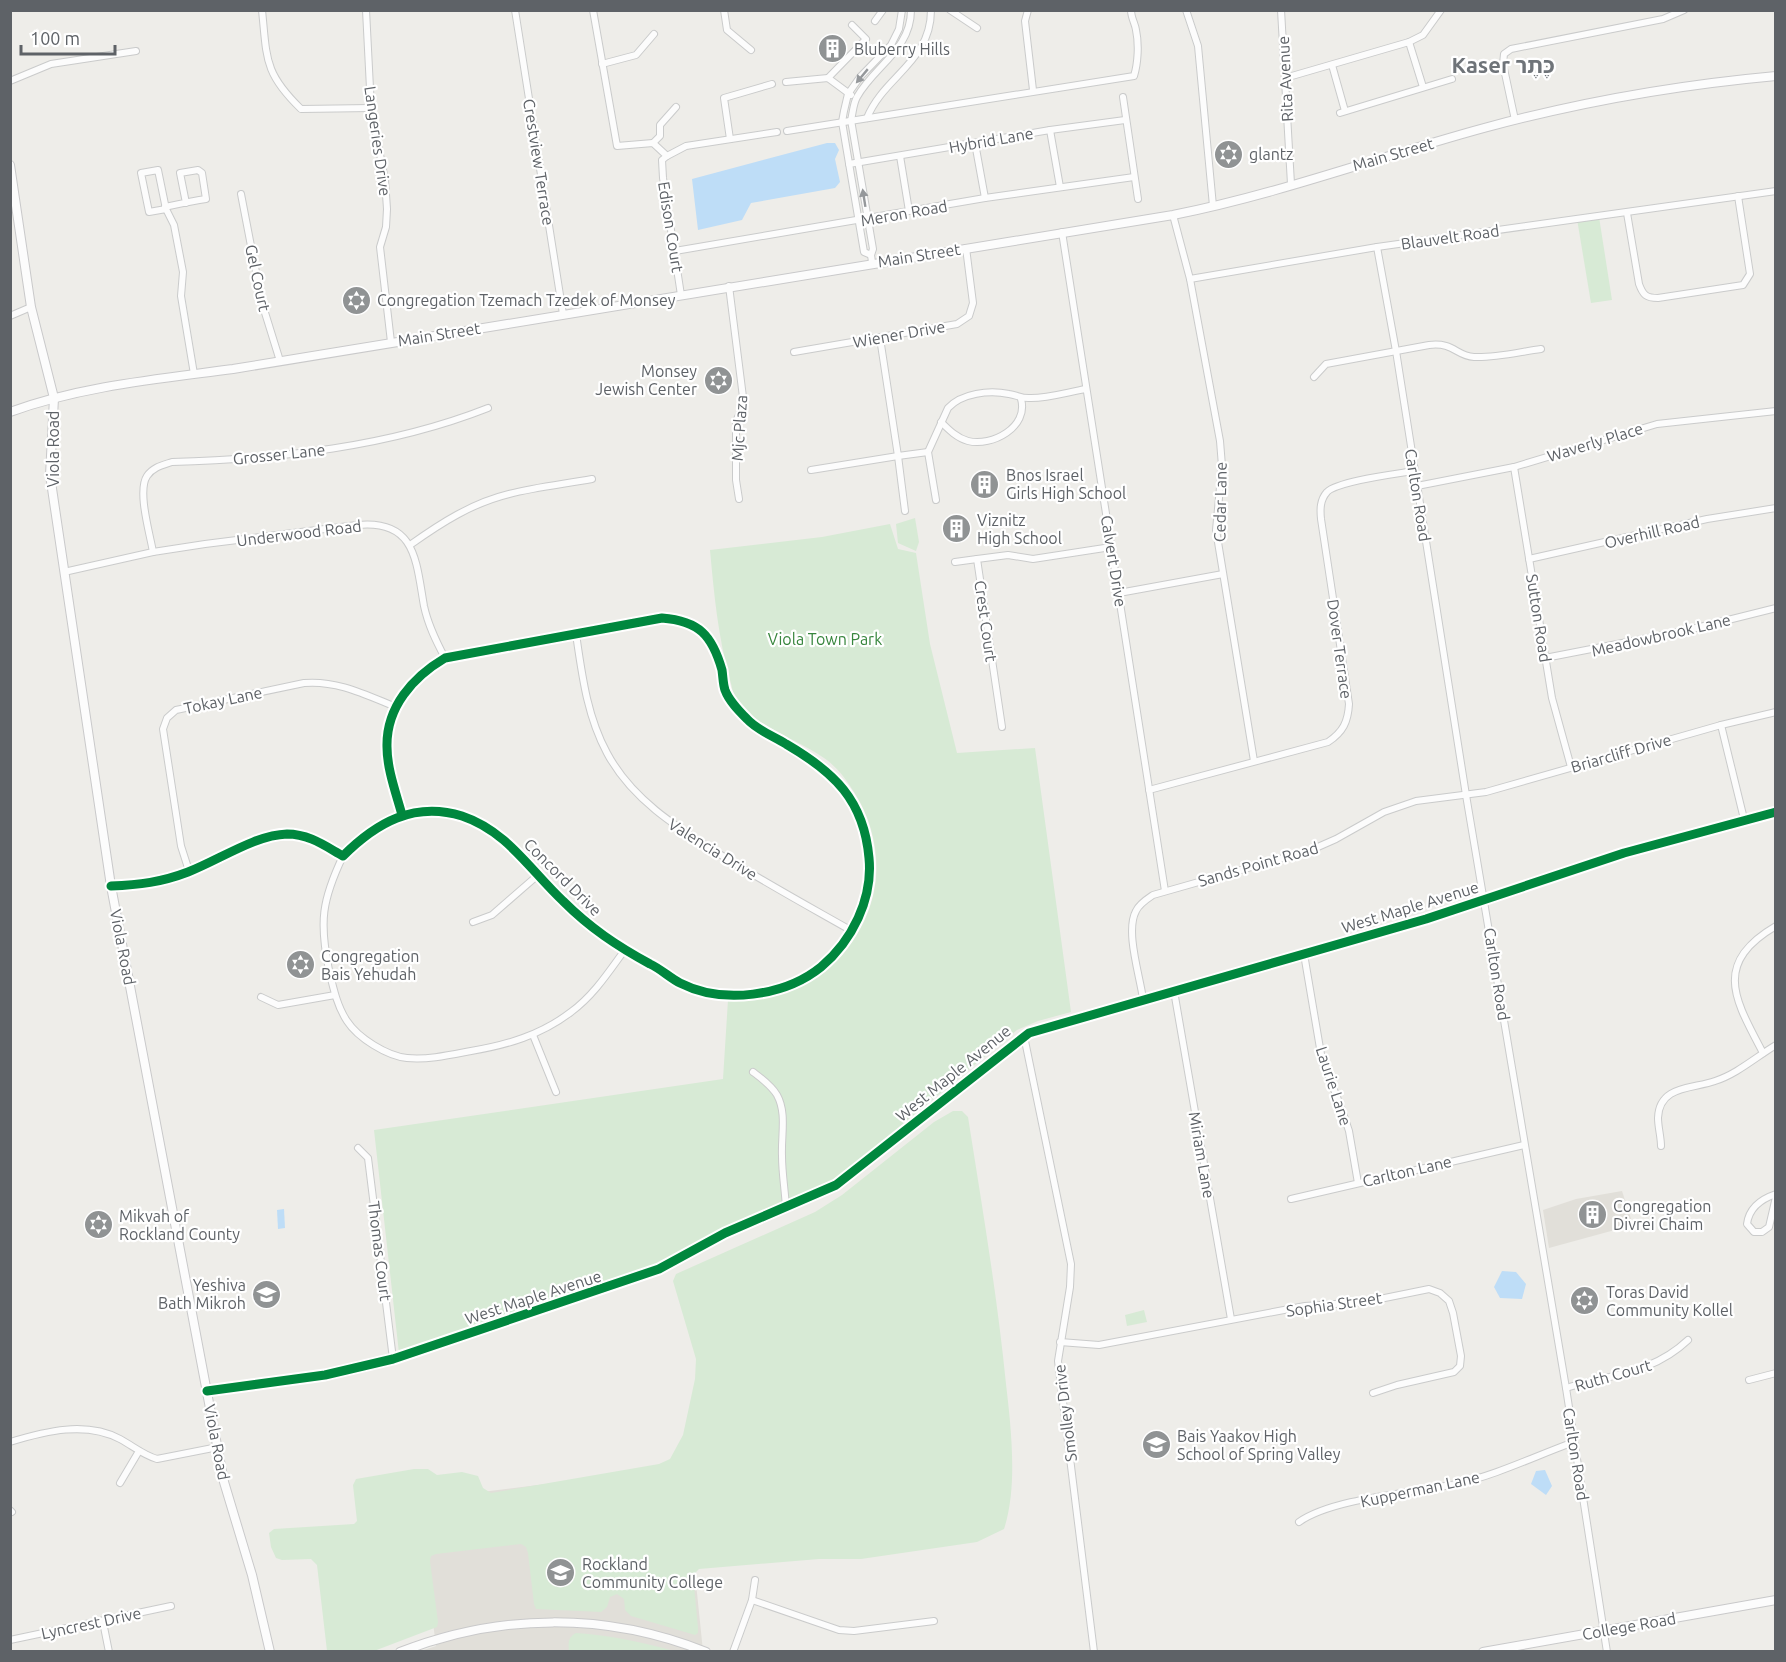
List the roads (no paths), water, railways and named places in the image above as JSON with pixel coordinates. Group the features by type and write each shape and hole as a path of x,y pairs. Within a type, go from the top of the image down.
{"street":[{"path":"262,10 268,66 282,91 301,110 371,108"},
{"name":"Langeries Drive","path":"366,10 371,108 385,180 386,227 380,247 391,342"},
{"name":"Crestview Terrace","path":"515,10 563,314"},
{"path":"593,10 617,146 653,143 660,136 660,125 676,107"},
{"path":"724,10 727,30 751,50"},
{"path":"875,21 883,10"},
{"path":"872,259 864,252 842,122 848,94 860,76 891,45 899,29 902,10"},
{"path":"872,259 873,249 851,120 856,98 863,87 900,47 911,20 910,10"},
{"path":"867,118 872,105 922,47 931,28 931,10"},
{"path":"950,10 977,28"},
{"path":"1028,10 1025,21 1033,90"},
{"path":"787,130 1134,76 1137,67 1136,29 1131,10"},
{"path":"1186,10 1198,46 1213,207"},
{"name":"Rita Avenue","path":"1281,10 1291,184"},
{"path":"1285,78 1408,42 1423,35 1441,10"},
{"path":"1515,120 1503,64 1504,54 1510,49 1664,19 1683,10"},
{"path":"786,82 828,78 866,39 852,25"},
{"path":"602,64 636,56 654,34"},
{"path":"1408,42 1423,87"},
{"path":"10,81 51,64 136,51"},
{"path":"1332,65 1342,112 1452,79"},
{"name":"Main Street","path":"10,412 54,398 194,374 681,295 872,259 966,248 1213,207 1515,120 1656,90 1776,76"},
{"path":"828,78 856,98"},
{"path":"730,139 724,98 772,84"},
{"path":"1123,97 1138,199"},
{"name":"Hybrid Lane","path":"849,164 1050,130 1125,120"},
{"path":"1050,130 1060,187"},
{"path":"653,143 665,158 686,146 777,132"},
{"path":"975,143 985,198"},
{"path":"900,156 909,211"},
{"name":"Edison Court","path":"665,158 663,178 681,295"},
{"name":"Viola Road","path":"10,165 31,307 54,398 50,475 111,886 224,1482 249,1564 270,1652"},
{"path":"186,203 180,173 198,170 202,173 206,199 186,203 165,208 149,212 141,173 158,170 165,208 174,225 183,272 181,296 194,374"},
{"name":"Meron Road","path":"675,251 985,198 1134,177"},
{"name":"Blauvelt Road","path":"1190,279 1377,248 1776,191"},
{"name":"Gel Court","path":"241,194 262,303 280,361"},
{"path":"1627,213 1639,284 1642,292 1648,298 1721,289 1743,285 1750,274 1738,196"},
{"path":"1173,214 1190,279"},
{"name":"Calvert Drive","path":"1062,232 1165,891"},
{"name":"Wiener Drive","path":"794,352 957,324 969,316 972,303 966,248"},
{"name":"Carlton Road","path":"1377,248 1396,351 1466,795 1566,1388 1607,1652"},
{"name":"Cedar Lane","path":"1190,279 1220,441 1222,466 1216,530 1254,762"},
{"name":"Mjc Plaza","path":"729,286 744,405 736,421 736,480 739,499"},
{"path":"10,315 31,307"},
{"path":"880,338 905,512"},
{"path":"1314,377 1326,364 1440,343 1471,357 1540,349"},
{"path":"936,500 928,452 948,408 961,398 1000,392 1022,399 1086,389"},
{"path":"941,422 953,434 966,441 993,440 1011,430 1017,423 1024,406 1022,399"},
{"name":"Grosser Lane","path":"153,552 144,483 149,473 158,466 172,462 267,456 332,448 392,437 465,417 488,408"},
{"name":"Waverly Place","path":"1417,486 1514,467 1657,424 1776,411"},
{"path":"811,470 928,452"},
{"name":"Sutton Road","path":"1514,467 1552,698 1571,767"},
{"name":"Dover Terrace","path":"1149,790 1328,742 1342,731 1348,716 1349,704 1320,519 1322,500 1327,492 1340,485 1414,471"},
{"path":"445,658 432,634 424,607 417,561 410,544 444,521 470,508 508,494 592,479"},
{"name":"Overhill Road","path":"1529,559 1707,519 1776,508"},
{"name":"Underwood Road","path":"64,572 153,552 372,524 397,531 410,544"},
{"name":"Crest Court","path":"1002,727 977,560 1008,555 1033,559 1111,547"},
{"path":"955,562 977,560"},
{"path":"1119,593 1223,574"},
{"name":"Meadowbrook Lane","path":"1545,658 1684,631 1776,608"},
{"name":"Concord Drive","path":"343,856 378,826 402,814 429,811 459,815 482,824 508,842 589,925 624,951 653,965 682,984 716,993 744,995 771,992 796,984 833,957 852,931 864,904 870,866 868,841 849,795 832,774 807,756 751,723 736,707 725,691 716,653 707,635 692,624 662,618 576,634"},
{"path":"402,814 386,748 388,728 396,707 414,682 429,668 445,658 576,634"},
{"name":"Valencia Drive","path":"576,634 592,719 608,754 635,790 668,822 740,867 852,931"},
{"name":"Tokay Lane","path":"189,871 181,846 163,729 166,718 176,710 321,681 339,685 396,707"},
{"name":"Briarcliff Drive","path":"1466,795 1486,792 1721,724 1776,712"},
{"path":"1721,724 1744,819"},
{"name":"Sands Point Road","path":"1143,999 1132,934 1133,917 1144,901 1165,891 1311,850 1344,835 1384,812 1416,801 1466,795"},
{"name":"West Maple Avenue","path":"207,1391 325,1375 393,1359 645,1275 674,1263 725,1233 836,1185 1024,1036 1047,1027 1426,919 1624,853 1776,812"},
{"path":"111,886 146,884 189,871 268,836 289,834 311,838 343,856 331,880 322,922 324,946 334,995 347,1022 368,1041 387,1052 407,1058 439,1057 496,1047 533,1035 572,1012 600,984 624,951"},
{"path":"473,922 492,915 538,875"},
{"path":"1763,1053 1740,1009 1734,979 1742,955 1751,942 1776,926"},
{"name":"Laurie Lane","path":"1304,954 1322,1060 1349,1131 1358,1183"},
{"name":"Miriam Lane","path":"1174,991 1231,1319"},
{"path":"261,997 278,1005 334,995"},
{"path":"533,1035 556,1092"},
{"name":"Smolley Drive","path":"1024,1036 1071,1264 1071,1287 1058,1361 1094,1652"},
{"path":"1661,1146 1658,1118 1659,1109 1666,1096 1687,1087 1716,1081 1776,1046"},
{"path":"753,1072 777,1095 781,1107 786,1208"},
{"name":"Carlton Lane","path":"1290,1199 1524,1145"},
{"name":"Thomas Court","path":"358,1148 368,1158 393,1359"},
{"path":"1776,1196 1769,1227 1762,1232 1754,1232 1747,1224 1749,1215 1758,1203 1776,1196"},
{"name":"Sophia Street","path":"1060,1342 1099,1345 1305,1306 1365,1302 1418,1290 1429,1289 1440,1293 1449,1301 1453,1313 1461,1356 1460,1366 1454,1372 1397,1385 1373,1394"},
{"name":"Ruth Court","path":"1566,1388 1638,1370 1660,1362 1688,1340"},
{"path":"1749,1380 1776,1373"},
{"path":"10,1442 63,1430 88,1428 120,1439 157,1459 218,1447"},
{"name":"Kupperman Lane","path":"1299,1522 1313,1512 1483,1477 1574,1442"},
{"path":"120,1484 139,1451"},
{"path":"733,1652 752,1600 754,1580"},
{"path":"752,1600 839,1630 854,1631 934,1621"},
{"name":"College Road","path":"1483,1652 1776,1600"},
{"name":"Lyncrest Drive","path":"10,1640 171,1606"},
{"path":"400,1652 470,1630 549,1621 631,1629 664,1637 706,1652"},
{"path":"103,1622 109,1652"}],"water":[{"path":"827,143 835,143 839,150 835,159 840,182 835,188 751,203 742,220 698,230 692,179"},
{"path":"284,1209 285,1228 278,1229 277,1210"},
{"path":"1502,1271 1516,1272 1526,1284 1522,1299 1500,1298 1494,1287"},
{"path":"1545,1470 1552,1486 1546,1495 1531,1484 1536,1471"}],"place":[{"name":"Bluberry Hills","path":"833,49"},
{"name":"glantz","path":"1228,154"},
{"name":"Congregation Tzemach Tzedek of Monsey","path":"356,300"},
{"name":"Monsey Jewish Center","path":"718,380"},
{"name":"Bnos Israel Girls High School","path":"985,484"},
{"name":"Viznitz High School","path":"956,529"},
{"name":"Congregation Bais Yehudah","path":"300,965"},
{"name":"Congregation Divrei Chaim","path":"1592,1215"},
{"name":"Mikvah of Rockland County","path":"98,1225"},
{"name":"Yeshiva Bath Mikroh","path":"267,1294"},
{"name":"Toras David Community Kollel","path":"1585,1301"},
{"name":"Bais Yaakov High School of Spring Valley","path":"1156,1445"},
{"name":"Rockland Community College","path":"561,1573"}],"district":[{"name":"Kaser כֶּתֶר","path":"1503,64"}],"park label":[{"name":"Viola Town Park","path":"825,639"}]}
